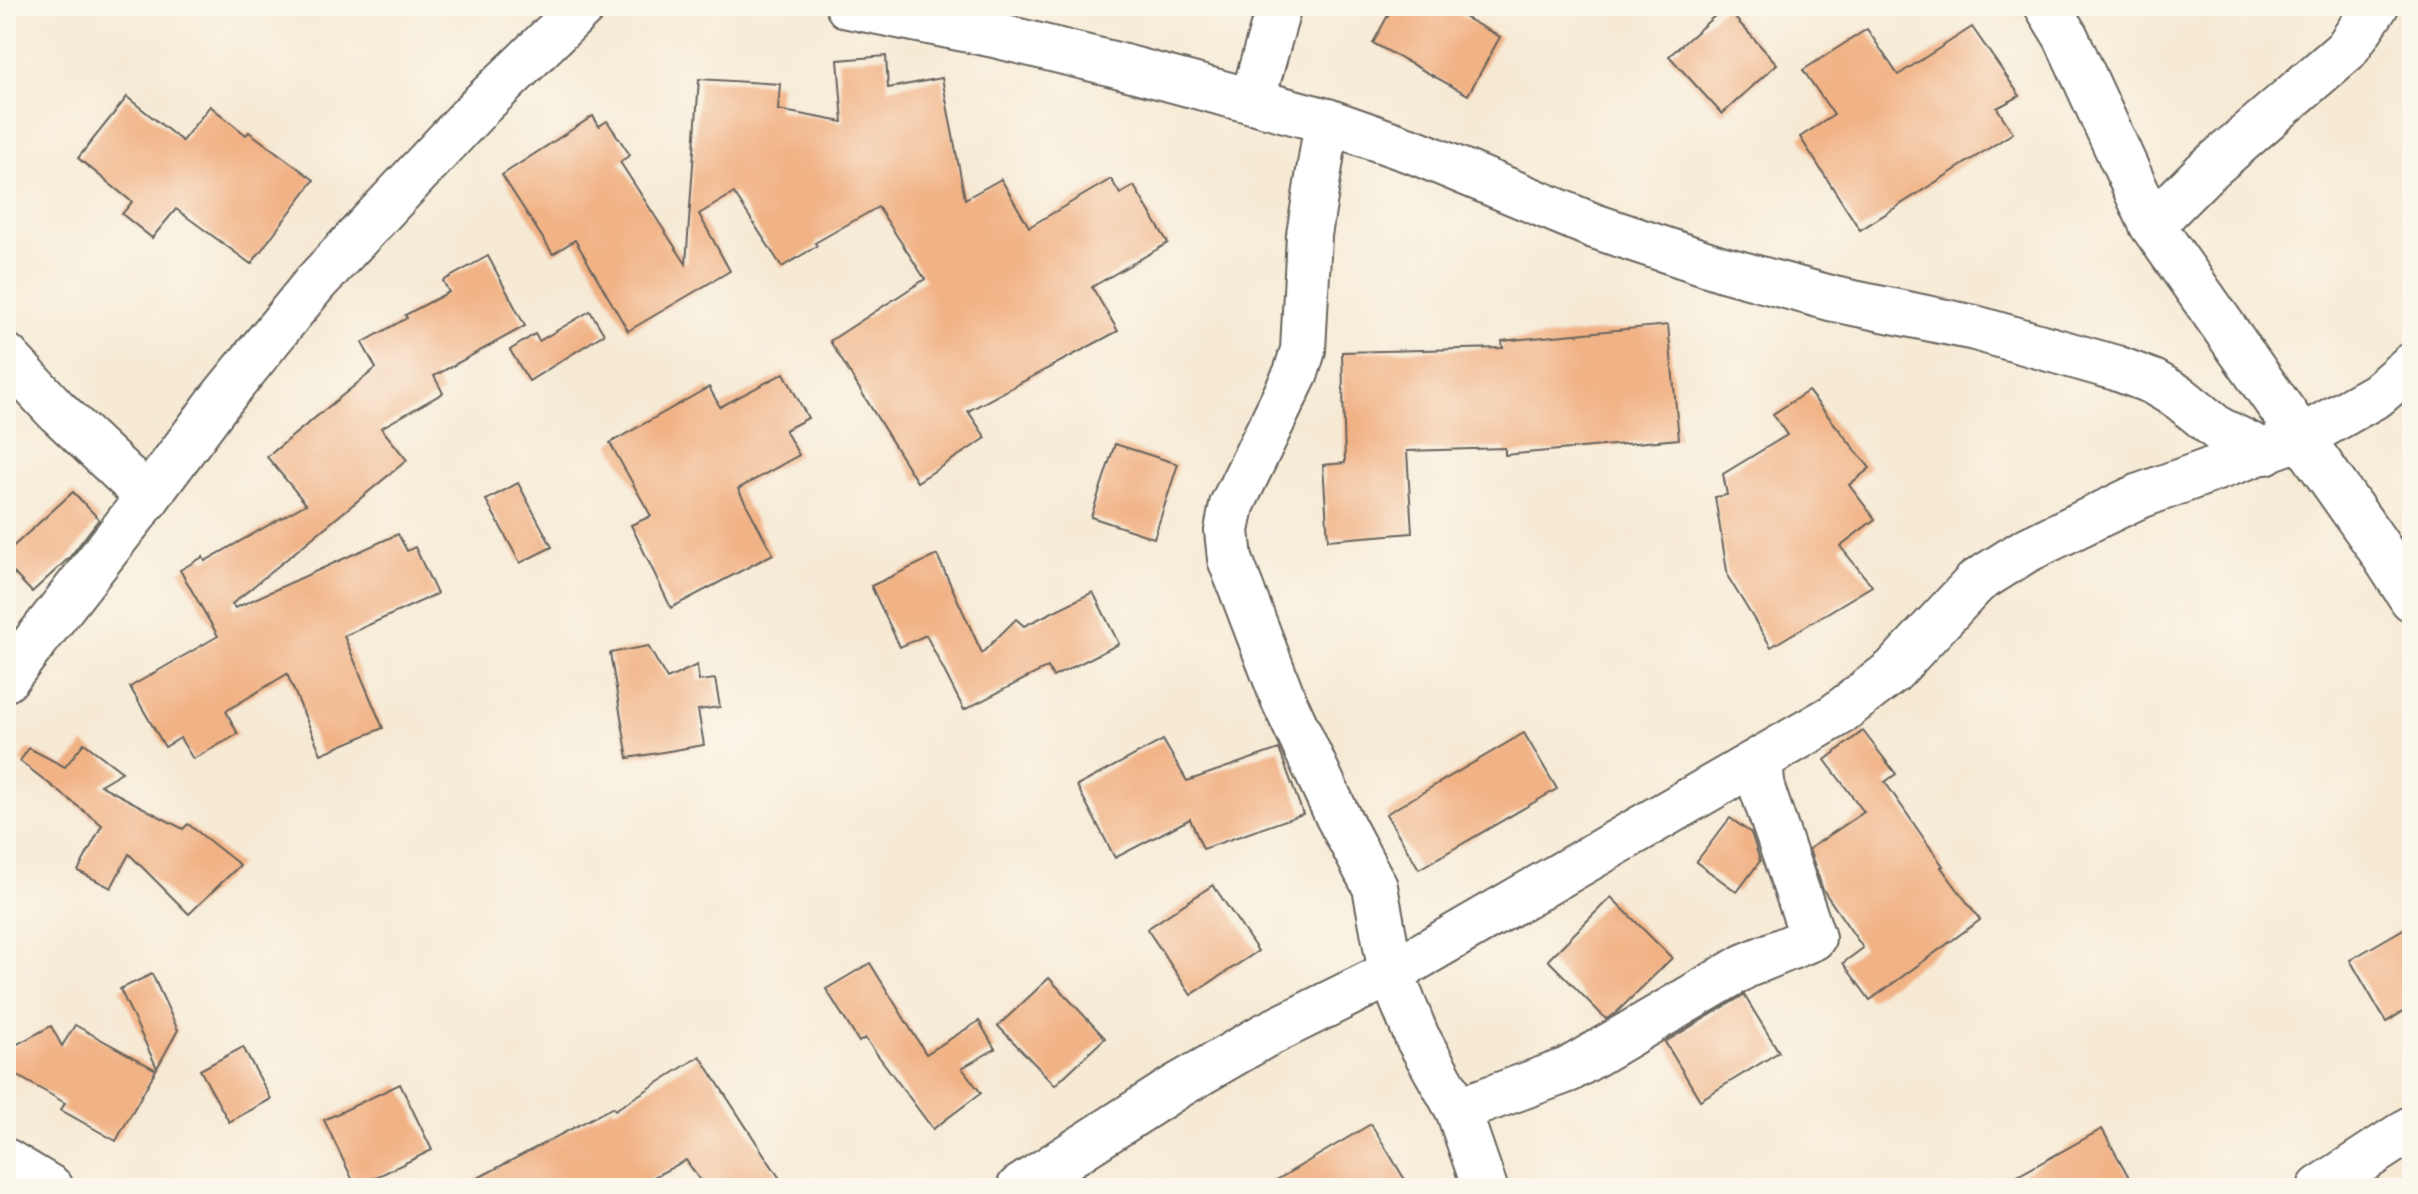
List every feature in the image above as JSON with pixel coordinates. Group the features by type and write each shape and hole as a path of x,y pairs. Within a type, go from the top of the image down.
{"street":[{"path":"6,679 217,404 315,283 482,104 583,6"},
{"path":"848,6 1009,39 1327,121 1418,153 1594,226 1723,269 1834,299 1975,328 2116,368 2153,382 2180,398 2218,429 2284,444"},
{"path":"1252,101 1279,6"},
{"path":"2047,6 2066,37 2152,225 2284,444 2412,599"},
{"path":"2152,225 2204,173 2346,50 2376,6"},
{"path":"1327,121 1309,235 1303,350 1296,373 1232,505 1227,531 1230,559 1271,672 1338,817 1375,887 1391,973 1417,1037 1458,1110 1485,1188"},
{"path":"6,356 56,410 148,497"},
{"path":"1019,1188 1176,1087 1252,1043 1391,973 1835,716 1893,671 1976,582 2025,551 2137,497 2284,444 2377,395 2412,365"},
{"path":"1458,1110 1568,1070 1745,966 1813,938 1763,791 1760,761"},
{"path":"2320,1188 2412,1128"},
{"path":"6,1161 51,1188"}],"building":[{"path":"1393,6 1444,6 1500,37 1468,95 1373,43"},
{"path":"1725,7 1777,64 1722,114 1669,56"},
{"path":"1972,27 2020,96 1997,108 2013,133 1860,230 1800,137 1834,115 1803,70 1867,29 1898,75"},
{"path":"886,56 888,88 942,78 965,199 1001,179 1029,227 1111,179 1120,194 1134,186 1168,243 1092,287 1118,331 968,411 986,438 917,482 830,341 925,279 878,207 815,243 817,246 782,267 734,193 699,214 730,271 628,331 575,240 553,254 502,175 593,116 599,126 607,121 630,155 620,162 686,264 699,79 780,84 778,110 843,122 838,60"},
{"path":"127,97 182,141 210,106 246,135 249,132 314,180 251,264 176,209 152,238 122,214 132,202 78,158"},
{"path":"488,256 525,326 434,376 443,393 381,428 407,460 232,604 235,608 398,534 407,551 415,547 437,594 344,636 383,728 321,754 287,674 226,711 238,734 193,759 180,738 165,747 130,687 218,636 180,570 203,557 205,561 306,504 267,457 376,368 362,343 407,318 405,315 449,292 443,281"},
{"path":"590,311 604,334 529,381 510,350 535,334 539,341"},
{"path":"1668,325 1679,439 1505,455 1505,448 1407,451 1412,533 1328,540 1323,465 1345,463 1342,352 1503,348 1502,341"},
{"path":"784,373 808,418 785,430 799,455 738,489 773,554 671,608 631,525 651,516 610,443 709,387 720,407"},
{"path":"1808,391 1870,468 1849,485 1875,519 1840,546 1872,586 1771,647 1728,577 1715,497 1727,495 1723,474 1787,435 1773,414"},
{"path":"1115,444 1178,464 1154,538 1091,517"},
{"path":"518,483 552,547 520,563 486,500"},
{"path":"73,492 99,519 69,558 32,592 6,565 6,553"},
{"path":"937,555 982,653 1016,619 1024,626 1093,592 1119,644 1053,677 1048,667 964,710 926,635 900,647 871,586"},
{"path":"648,646 667,679 697,665 699,681 715,679 720,707 698,710 704,745 628,758 610,653"},
{"path":"1863,731 1896,774 1885,782 1980,920 1870,1000 1843,963 1863,948 1823,890 1809,849 1864,812 1825,760"},
{"path":"1524,733 1557,789 1419,869 1386,814"},
{"path":"1163,740 1187,781 1279,749 1303,814 1203,849 1190,819 1115,858 1077,786"},
{"path":"84,743 122,772 100,785 183,829 188,824 240,865 189,914 129,854 111,888 78,871 102,825 20,761 29,748 65,767"},
{"path":"1730,818 1751,833 1760,861 1737,892 1696,862"},
{"path":"1213,885 1258,951 1191,995 1147,929"},
{"path":"1611,897 1672,958 1606,1019 1548,960"},
{"path":"2412,924 2412,1006 2386,1022 2350,960"},
{"path":"870,963 926,1054 979,1021 995,1049 962,1068 981,1093 933,1129 865,1038 859,1042 826,989"},
{"path":"152,974 178,1030 157,1068 120,989"},
{"path":"1049,978 1105,1038 1055,1085 998,1026"},
{"path":"1744,995 1779,1052 1700,1100 1665,1042"},
{"path":"75,1025 156,1070 116,1141 61,1110 65,1103 6,1069 6,1050 51,1026 62,1046"},
{"path":"243,1047 271,1099 229,1122 200,1070"},
{"path":"700,1056 786,1188 705,1188 686,1160 633,1188 459,1188 613,1107 615,1110"},
{"path":"400,1084 432,1150 356,1187 324,1120"},
{"path":"1371,1124 1410,1188 1263,1188"},
{"path":"2102,1129 2135,1188 1996,1188"}]}
